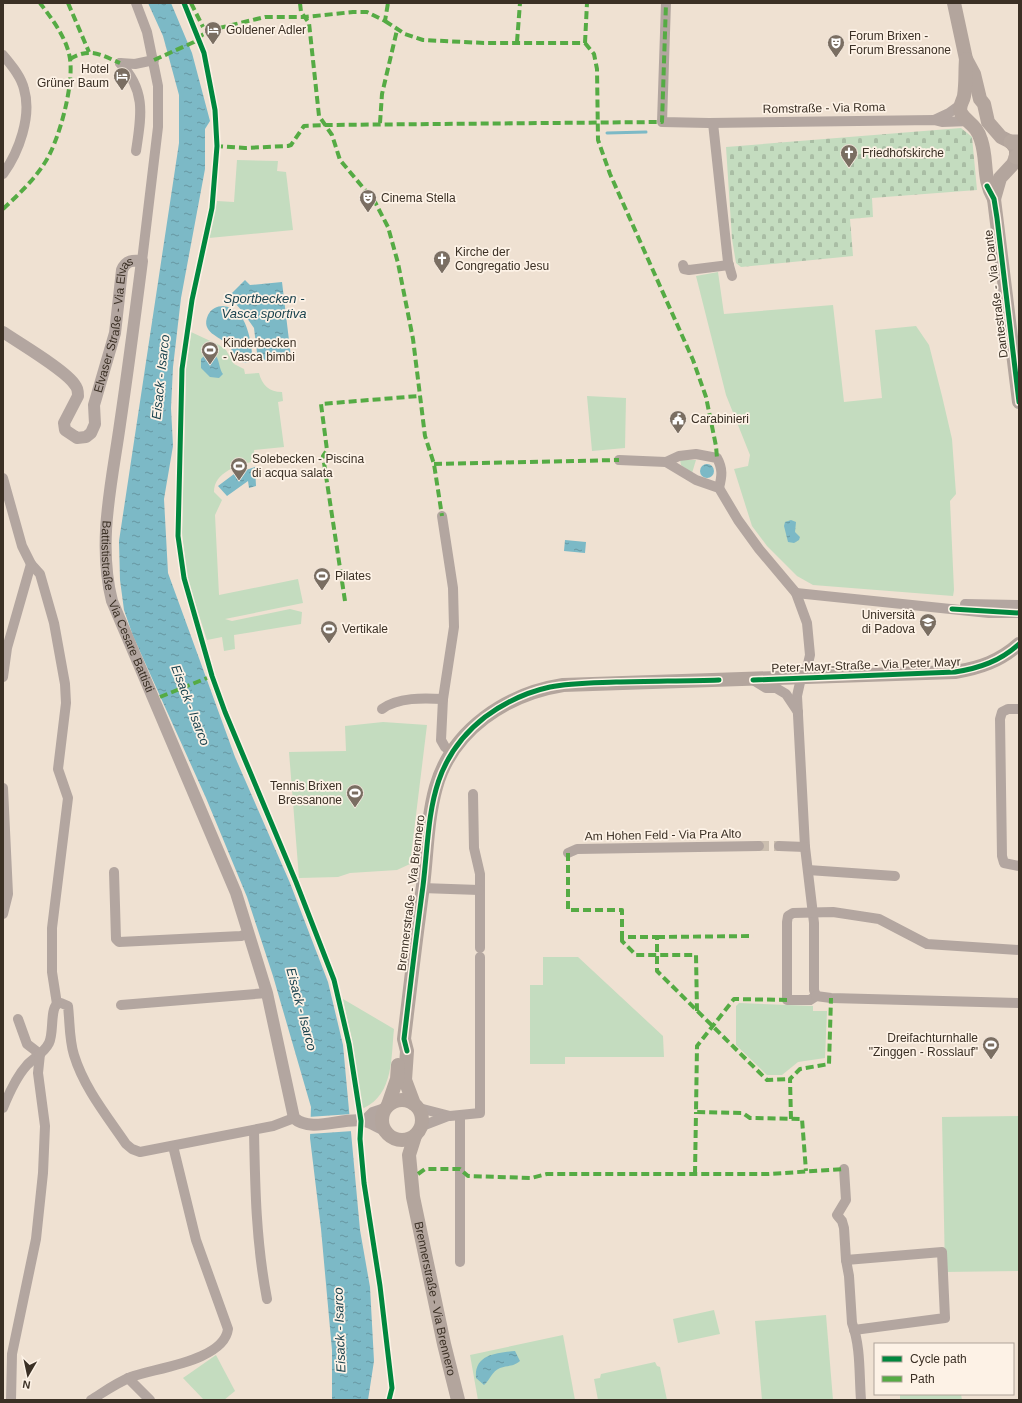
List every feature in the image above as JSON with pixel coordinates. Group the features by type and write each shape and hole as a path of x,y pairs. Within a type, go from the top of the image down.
{"main road":[{"name":"Dantestraße - Via Dante","path":"954,3 966,59 974,74 980,99 984,104 988,122 1011,140 1018,156 1000,178 994,199"},
{"name":"Dantestraße - Via Dante","path":"966,59 961,113 976,128 981,140 987,186 994,199 1017,359 1019,402"},
{"path":"962,101 972,96 980,99"},
{"path":"1007,169 999,171 991,169 984,158 988,142 1011,140"},
{"name":"Peter-Mayr-Straße - Via Peter Mayr","path":"451,752 470,728 489,714 520,697 551,687 611,682 753,680 955,672 972,670 993,662 1019,644"},
{"name":"Brennerstraße - Via Brennero","path":"413,1197 405,1177 397,1148 388,1134 382,1120 397,1079 400,1050 404,1039 433,797 442,769 451,752"},
{"name":"Brennerstraße - Via Brennero","path":"404,1039 407,1051 405,1080 422,1120 409,1155 413,1197 444,1344 458,1400"},
{"path":"387,1107 398,1100 410,1101 416,1106"},
{"path":"388,1134 401,1140 418,1131"}],"street":[{"name":"Elvaser Straße - Via Elvas","path":"3,332 56,368 75,384 78,396 64,422 65,430 77,438 86,437 91,432 94,424 94,405 115,333 122,270 124,264 129,261 142,261 158,126 158,86 154,60 147,32 136,3"},
{"name":"Romstraße - Via Roma","path":"666,3 662,122 970,121"},
{"path":"3,54 24,88 26,103 26,116 19,144 3,174"},
{"path":"136,151 141,111 137,87 130,74 120,64 135,64 154,60"},
{"name":"Romstraße - Via Roma","path":"934,120 949,113 962,101"},
{"path":"713,123 729,265 732,276"},
{"name":"Battististraße - Via Cesare Battisti","path":"142,261 134,331 109,499 105,541 107,581 123,631 198,801 236,893 266,993 294,1118"},
{"path":"683,266 684,269 689,270 729,265"},
{"path":"619,460 666,462 679,456 696,454 717,458 721,465 722,475 719,488"},
{"path":"666,462 696,480 719,488 738,520 759,549 796,593 807,623 810,655 807,668 801,678 797,696 804,847 813,913 814,990 816,996"},
{"path":"3,478 22,546 31,564 40,574 54,623 66,684 66,703 58,769 68,798 52,928 52,972 57,1004 54,1011 50,1041 40,1054 27,1065 11,1090 3,1108"},
{"path":"442,516 454,601 454,634 443,699 441,740 445,747 451,752"},
{"path":"3,677 7,648 31,564"},
{"path":"796,593 952,609 1019,613"},
{"path":"952,609 958,604 1019,605"},
{"path":"753,680 766,688 776,688 786,694 798,712"},
{"path":"382,709 388,704 419,698 443,699"},
{"path":"1019,709 1008,709 1002,712 1000,719 1002,856 1004,863 1019,866"},
{"path":"3,788 8,894 3,914"},
{"path":"418,1131 455,1116 480,1113 482,1071 480,874 474,848 473,794"},
{"name":"Am Hohen Feld - Via Pra Alto","path":"568,853 577,849 759,846"},
{"path":"779,846 804,847"},
{"path":"808,870 815,869 895,876"},
{"path":"114,872 116,939 119,942 240,936 249,933"},
{"name":"Brennerstraße - Via Brennero","path":"422,888 480,890"},
{"path":"1019,950 927,944 879,919 833,912 793,913 788,916 787,922 787,1000 810,1000 816,996 831,998 1019,1003"},
{"path":"121,1005 266,993"},
{"path":"57,1004 61,1003 68,1006 69,1031 74,1055 84,1080 126,1144 132,1149 140,1152 273,1126 294,1118 299,1122 309,1125 360,1121 387,1107"},
{"path":"18,1019 28,1044 40,1054"},
{"path":"11,1400 12,1354 36,1239 43,1173 45,1126 38,1073 40,1054"},
{"path":"416,1106 455,1116"},
{"path":"455,1116 460,1262"},
{"path":"360,1121 388,1134"},
{"path":"254,1130 256,1219 261,1265 267,1299"},
{"path":"91,1400 128,1378 181,1364 197,1358 209,1352 227,1335 228,1329 196,1240 173,1146"},
{"path":"844,1169 846,1200 837,1216 842,1221 844,1228 852,1324 854,1330 861,1400"},
{"path":"846,1260 942,1252 945,1318 854,1330"},
{"path":"128,1378 150,1400"}],"green space":[{"path":"961,128 972,137 977,190 872,198 873,217 850,219 853,256 741,267 736,263 732,239 726,147"},
{"path":"237,160 278,161 277,171 286,172 293,230 209,238 217,201 234,202"},
{"path":"718,272 724,314 833,305 844,402 882,398 875,330 916,326 929,345 952,439 956,494 950,501 953,596 813,585 797,576 767,546 752,526 734,469 748,466 750,455 726,395 696,276"},
{"path":"191,332 219,345 226,350 234,364 244,369 245,374 259,373 262,381 267,387 273,391 282,392 283,401 278,402 284,447 254,450 255,461 228,470 222,474 215,485 214,492 222,500 215,515 219,595 298,579 303,603 225,619 232,621 290,609 302,612 301,624 234,635 235,649 224,651 222,637 207,640 187,578 182,532 186,369"},
{"path":"587,396 626,398 625,448 592,451"},
{"path":"680,460 696,460 692,473 681,465"},
{"name":"Tennis Brixen Bressanone","path":"383,722 427,725 410,864 397,870 350,873 338,877 299,878 289,752 346,751 345,726"},
{"path":"543,957 578,957 663,1036 664,1057 565,1057 565,1064 530,1064 530,985 543,985"},
{"path":"343,999 394,1029 391,1062 386,1084 381,1094 374,1102 364,1108 361,1106 352,1041"},
{"path":"739,1003 813,1006 813,1011 827,1011 825,1058 798,1062 782,1075 767,1075 736,1045 736,1006"},
{"path":"1019,1116 1019,1271 945,1272 942,1117"},
{"path":"714,1310 720,1334 678,1343 673,1319"},
{"path":"826,1315 833,1400 762,1400 755,1321"},
{"path":"563,1335 575,1400 478,1400 470,1355"},
{"path":"216,1355 235,1391 224,1400 204,1400 183,1378"},
{"path":"655,1362 657,1366 660,1367 667,1400 598,1400 594,1379 600,1378 601,1374"},
{"path":"900,1395 961,1395 962,1400 900,1400"}],"water":[{"name":"Eisack - Isarco","path":"148,3 171,3 192,53 210,121 205,129 205,169 181,298 173,367 171,408 173,446 164,499 168,573 235,757 290,883 328,982 343,1045 360,1230 370,1287 374,1361 368,1400 332,1400 332,1350 321,1229 310,1138 311,1107 273,976 247,897 206,798 133,636 124,610 120,580 119,541 179,143 179,95 163,36"},
{"name":"Sportbecken - Vasca sportiva","path":"245,280 250,285 282,282 291,357 258,361 254,328 229,296"},
{"path":"223,306 231,308 243,319 247,327 253,361 245,363 238,361 228,345 209,330 206,321 208,315 214,308"},
{"name":"Kinderbecken - Vasca bimbi","path":"207,353 211,353 217,357 223,374 219,378 210,377 201,368 201,359"},
{"path":"707,464 712,466 714,471 712,476 707,478 702,476 700,471 702,466"},
{"name":"Solebecken - Piscina di acqua salata","path":"255,467 256,486 249,488 248,481 227,496 218,486 234,474"},
{"path":"791,520 796,522 795,532 800,537 799,540 794,543 788,542 784,526 785,522"},
{"path":"565,540 586,542 585,553 564,551"},
{"path":"515,1351 520,1361 513,1365 497,1369 484,1385 476,1378 476,1370 483,1359 494,1354"}],"pier":[{"path":"352,1114 353,1131 309,1134 308,1117"}],"waterway":[{"path":"607,133 646,132"}],"tunnel":[{"path":"759,846 779,846"}],"marked path":[{"path":"3,209 30,182 50,154 60,128 70,83 70,59 66,44 58,29 40,3"},
{"path":"68,3 89,52"},
{"path":"191,3 203,27"},
{"path":"300,3 301,12 309,23 319,116 332,135 340,160 375,202 388,227 398,263 413,339 425,436 434,464 442,516"},
{"path":"154,60 194,42 202,35 215,29 265,17 305,17 367,12 385,21 388,3"},
{"path":"517,42 520,3"},
{"path":"585,43 587,3"},
{"path":"217,144 217,146 245,148 288,146 291,145 304,126 662,122 666,3"},
{"path":"385,21 405,34 423,40 484,43 585,43"},
{"path":"380,123 382,94 397,30"},
{"path":"585,43 594,54 597,69 598,140 610,174 693,360 706,397 717,458"},
{"path":"70,59 77,55 90,53 101,55 120,63"},
{"path":"345,601 323,456 327,450 321,404 419,396"},
{"path":"434,464 619,460"},
{"path":"160,697 207,678"},
{"path":"568,853 568,910 622,910 622,937 657,937 657,971 767,1080 790,1079"},
{"path":"657,937 753,936"},
{"path":"622,937 622,941 636,955 696,955 697,1011"},
{"path":"791,1119 790,1079 800,1069 829,1064 831,998"},
{"path":"787,1000 734,999 697,1046 696,1112 743,1113 750,1118 802,1119 806,1171"},
{"path":"695,1174 696,1112"},
{"path":"418,1174 425,1169 460,1169 468,1176 531,1178 547,1174 769,1174 844,1169"}],"cycle path":[{"path":"184,3 204,53 215,110 217,146 212,208 192,300 182,369 178,536 184,578 212,676 225,712 296,882 334,980 349,1044 361,1121 360,1139 364,1183 380,1286 392,1388 389,1400"},
{"path":"987,186 994,199 997,218 1019,402"},
{"path":"952,609 1019,613"},
{"path":"753,680 955,672 989,663 1012,650 1019,644"},
{"path":"407,1051 404,1039 431,815 435,794 442,773 452,753 466,735 485,717 500,707 524,695 550,687 591,683 719,680"}],"place":[{"name":"Goldener Adler","path":"213,45"},
{"name":"Forum Brixen - Forum Bressanone","path":"836,58"},
{"name":"Hotel Grüner Baum","path":"122,91"},
{"name":"Friedhofskirche","path":"849,168"},
{"name":"Cinema Stella","path":"368,213"},
{"name":"Kirche der Congregatio Jesu","path":"442,274"},
{"name":"Kinderbecken - Vasca bimbi","path":"210,365"},
{"name":"Carabinieri","path":"678,434"},
{"name":"Solebecken - Piscina di acqua salata","path":"239,481"},
{"name":"Pilates","path":"322,591"},
{"name":"Università di Padova","path":"928,637"},
{"name":"Vertikale","path":"329,644"},
{"name":"Tennis Brixen Bressanone","path":"355,808"},
{"name":"Dreifachturnhalle \"Zinggen - Rosslauf\"","path":"991,1060"}]}
